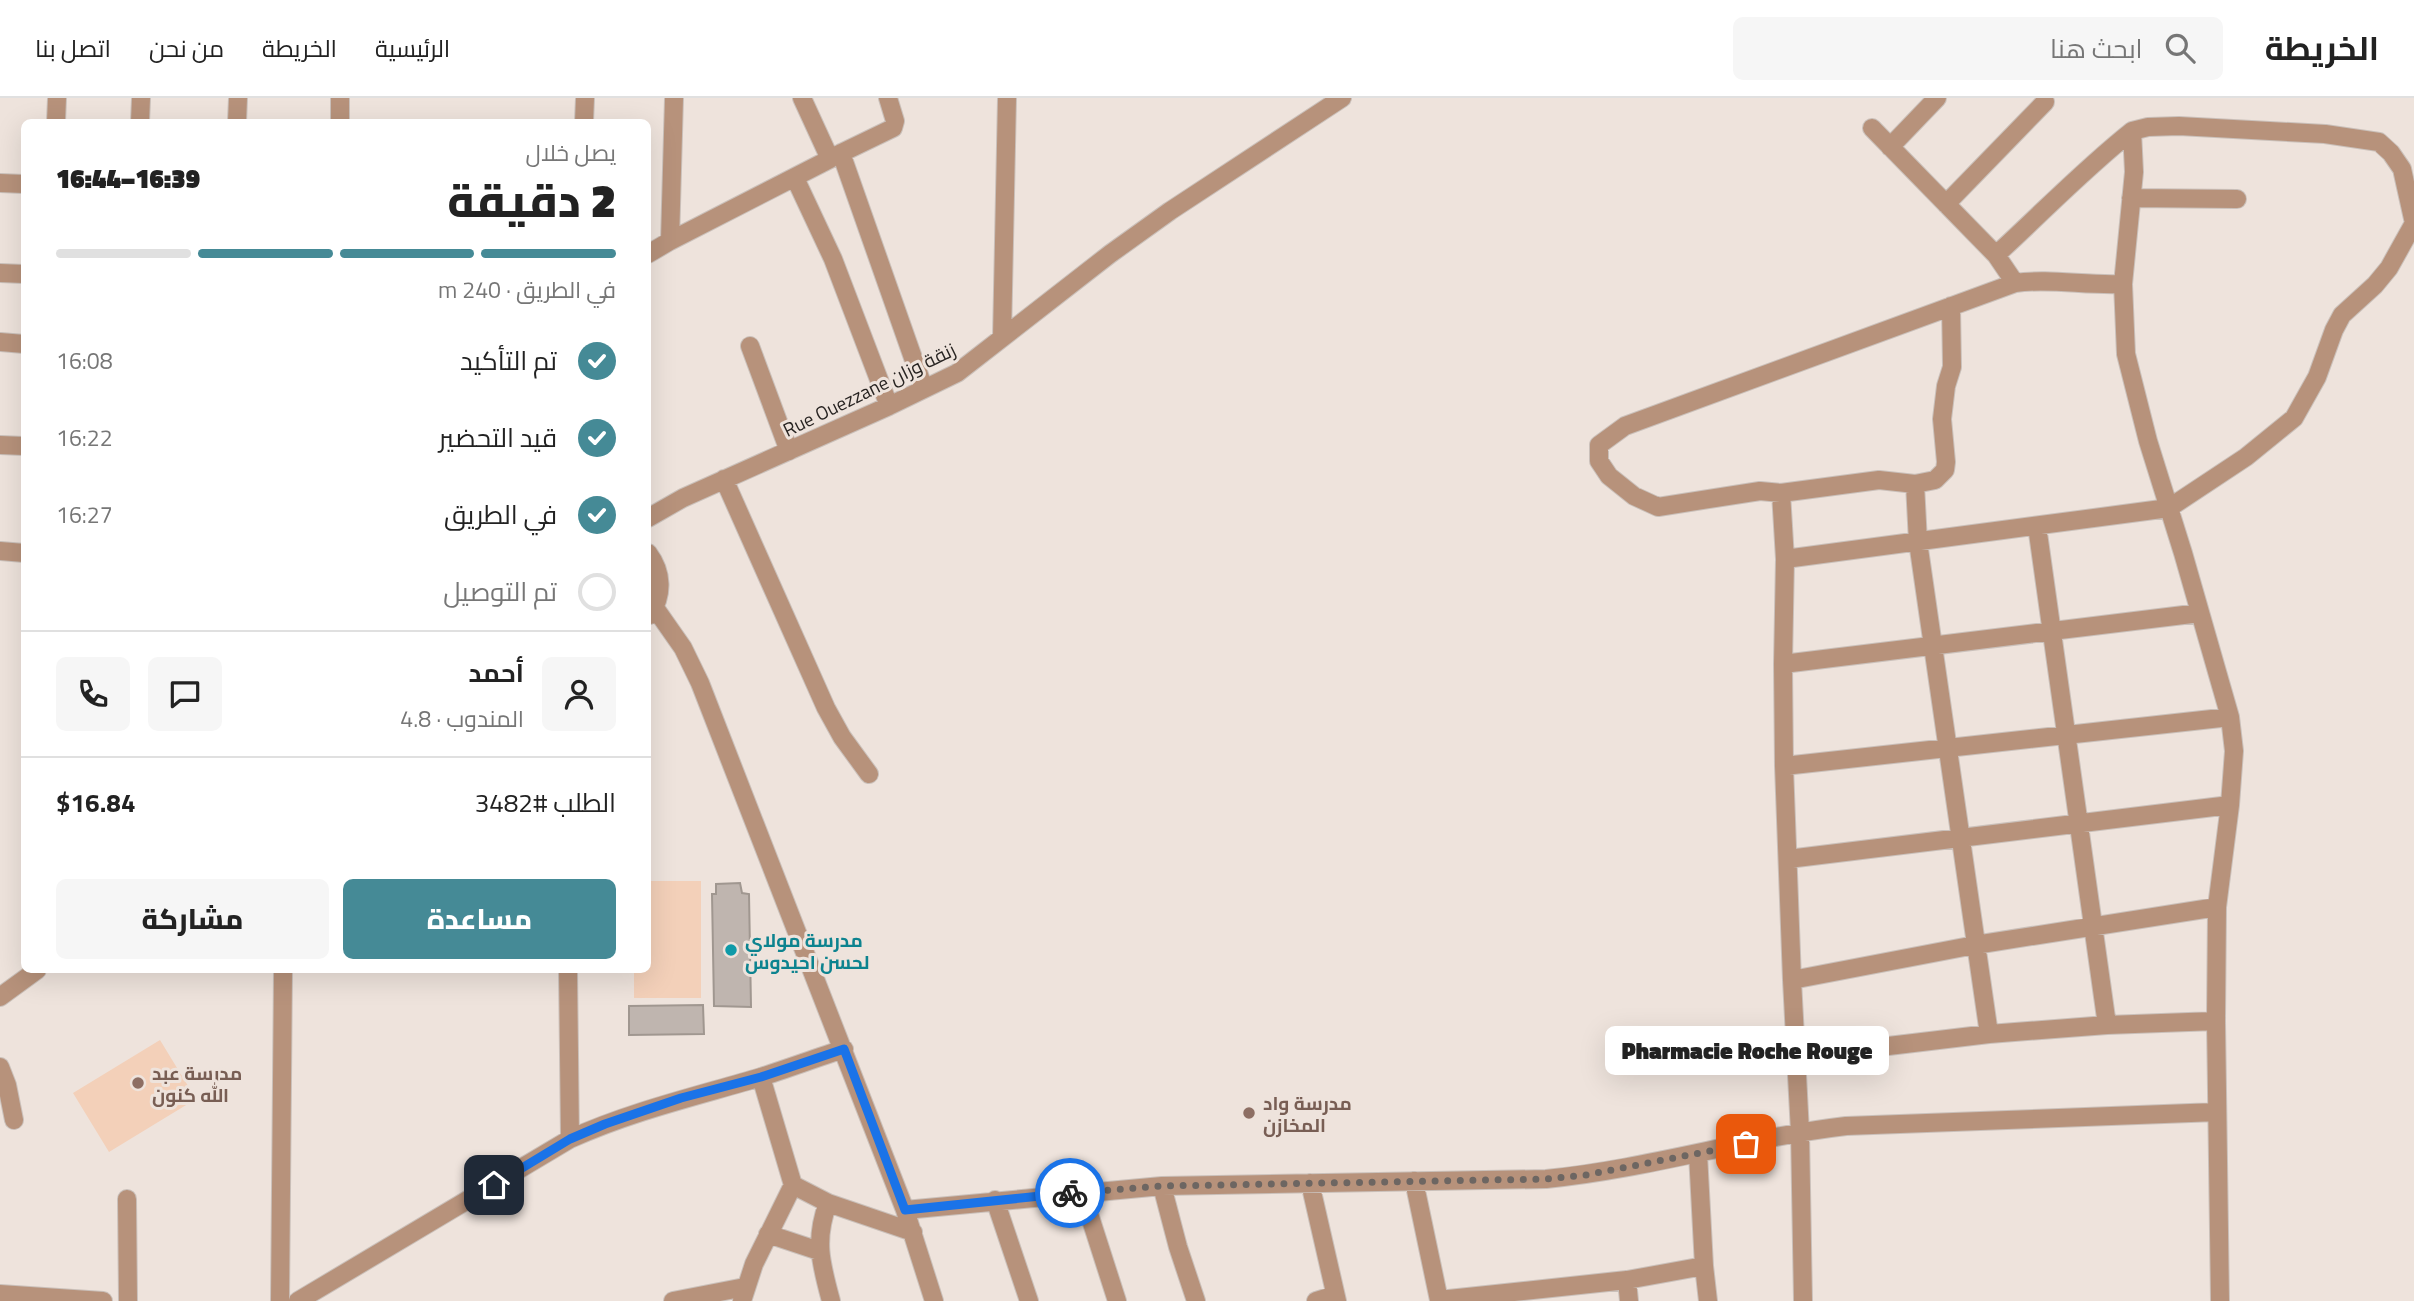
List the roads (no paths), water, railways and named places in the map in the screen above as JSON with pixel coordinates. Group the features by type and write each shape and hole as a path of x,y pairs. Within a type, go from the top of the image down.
{"street":[{"path":"56,119 57,98"},
{"path":"140,119 141,98"},
{"path":"237,119 239,98"},
{"path":"340,98 340,119"},
{"path":"584,119 585,98"},
{"path":"670,242 674,98"},
{"path":"802,98 835,156 925,389"},
{"path":"651,252 893,128 895,121 888,98"},
{"path":"1002,338 1007,98"},
{"name":"Rue Ouezzane زنقة وزان","path":"651,516 683,498 889,407 957,373 1170,211 1342,98"},
{"path":"1891,147 1937,98"},
{"path":"1946,204 2045,102"},
{"path":"1786,559 2169,508 2256,450 2294,418 2312,388 2333,330 2342,315 2375,285 2389,268 2414,222 2402,169 2379,142 2325,134 2179,126 2148,127 2132,131 2092,162 1996,255"},
{"path":"1872,128 1996,255 2015,284"},
{"path":"2132,131 2134,172 2123,285 2126,354 2148,440 2230,717 2234,751 2217,907 2220,1301"},
{"path":"796,178 833,259 889,407"},
{"path":"0,183 21,184"},
{"path":"2131,198 2237,199"},
{"path":"0,273 21,274"},
{"path":"1951,306 1952,367 1946,386 1942,419 1945,470 1935,480 1914,484 1879,480 1781,493 1760,491 1658,507 1634,496 1609,476 1599,461 1599,445 1625,426 1951,306 2015,284 2033,281 2123,285"},
{"path":"0,342 21,344"},
{"path":"750,346 789,451"},
{"path":"0,445 21,446"},
{"path":"724,479 821,699 842,737 869,774"},
{"path":"1914,484 1918,542 1989,1034"},
{"path":"1781,493 1786,559 1784,766 1791,980 1800,1132 1803,1301"},
{"path":"2037,526 2107,1025"},
{"path":"0,551 21,552"},
{"path":"651,559 659,576 659,598 651,613 683,648 700,683 905,1210 932,1301"},
{"path":"1783,664 2200,613"},
{"path":"1784,766 2230,717"},
{"path":"1788,859 2230,805"},
{"path":"1791,980 1975,945 2217,907"},
{"path":"0,997 33,973"},
{"path":"279,1301 283,973"},
{"path":"568,973 570,1139"},
{"path":"1796,1058 1989,1034 2107,1025 2216,1021"},
{"path":"298,1301 570,1139 681,1098 761,1077 844,1049"},
{"path":"0,1067 7,1085 14,1120"},
{"path":"673,1301 743,1294 768,1234 793,1185 761,1077"},
{"path":"905,1210 1162,1186 1546,1179 1586,1175 1800,1132 1896,1123 2217,1112"},
{"path":"1698,1154 1708,1301"},
{"path":"1414,1181 1439,1300 1556,1294 1704,1266"},
{"path":"1310,1183 1336,1298 1316,1301"},
{"path":"793,1185 828,1203 913,1232"},
{"path":"1162,1186 1196,1301"},
{"path":"1082,1192 1117,1301"},
{"path":"127,1199 128,1301"},
{"path":"995,1200 1028,1301"},
{"path":"828,1203 821,1227 819,1251 831,1301"},
{"path":"768,1234 819,1251"},
{"path":"1627,1280 1629,1301"},
{"path":"0,1294 103,1301"}],"place":[{"name":"مدرسة مولاي لحسن احيدوس","path":"731,950"},
{"name":"مدرسة عبد الله كنون","path":"138,1083"},
{"name":"مدرسة واد المخازن","path":"1249,1113"},
{"name":"Pharmacie Roche Rouge","path":"1746,1144"}]}
